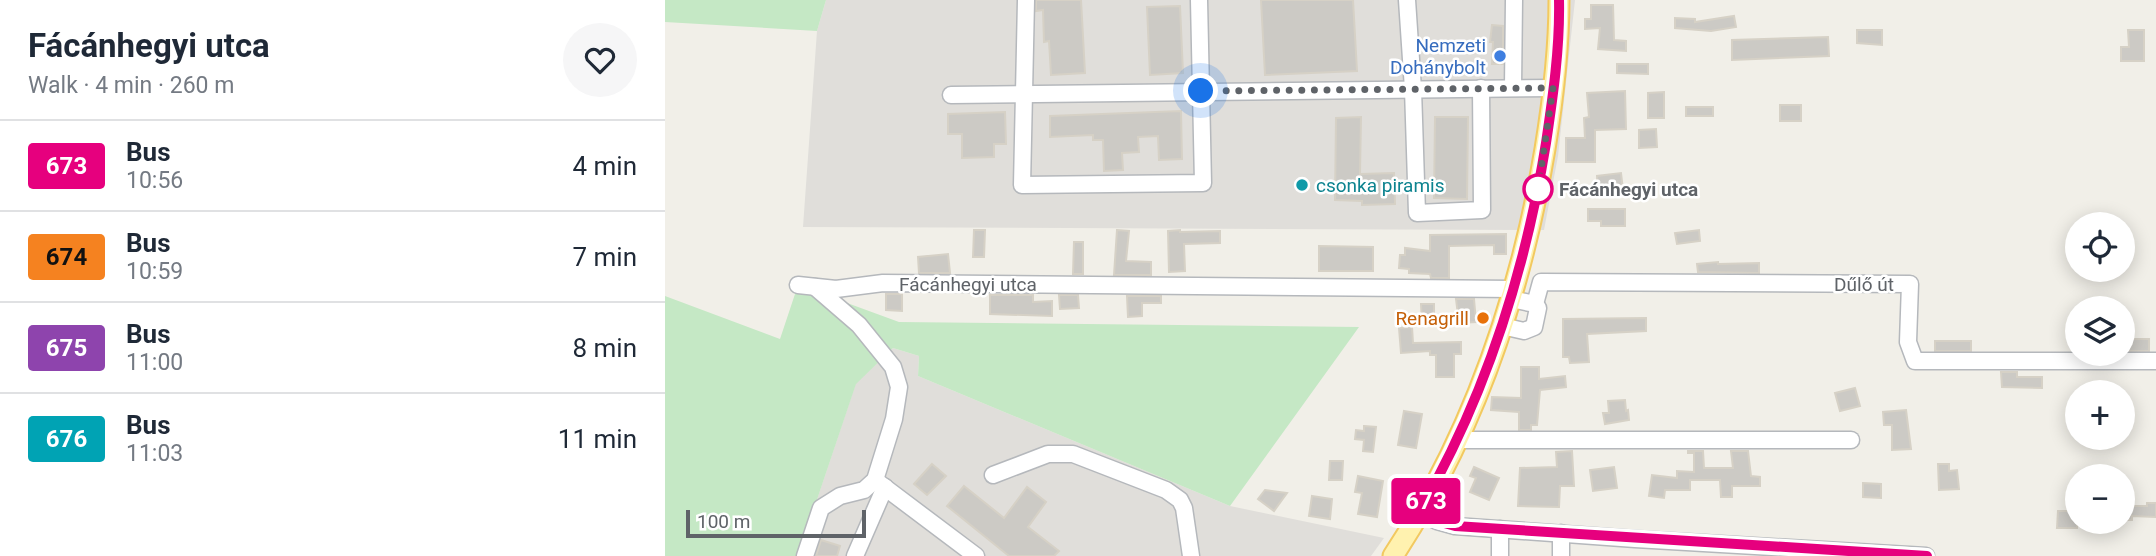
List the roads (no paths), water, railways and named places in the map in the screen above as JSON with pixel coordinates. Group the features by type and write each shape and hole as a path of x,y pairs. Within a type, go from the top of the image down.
{"main road":[{"path":"1398,555 1458,440 1489,367 1513,294 1532,223 1553,88 1559,0"}],"street":[{"path":"1025,0 1022,185 1203,183 1199,0"},
{"path":"1407,0 1417,213 1482,210 1481,88"},
{"path":"1513,87 1514,0"},
{"path":"951,95 1553,88"},
{"name":"Dűlő út","path":"1535,304 1541,282 1910,284 1908,342 1915,361 2156,361"},
{"name":"Fácánhegyi utca","path":"798,285 815,288 863,287 883,283 1513,294 1535,304"},
{"path":"815,288 859,325 893,367 899,387 880,484 855,556"},
{"path":"1502,326 1530,330 1534,327 1538,309 1535,304"},
{"path":"1458,440 1851,440"},
{"path":"993,475 1048,454 1073,454 1166,490 1180,500 1185,508 1191,556"},
{"path":"805,556 821,508 840,496 880,484"},
{"path":"880,484 976,556"},
{"path":"1419,512 1445,524 1635,539 1699,549 1926,556"},
{"path":"1500,529 1500,556"},
{"path":"1561,533 1561,556"},
{"path":"1635,539 1635,556"}],"place":[{"name":"Nemzeti Dohánybolt","path":"1500,56"},
{"name":"csonka piramis","path":"1302,185"},
{"name":"Fácánhegyi utca","path":"1538,189"},
{"name":"Renagrill","path":"1483,318"}]}
